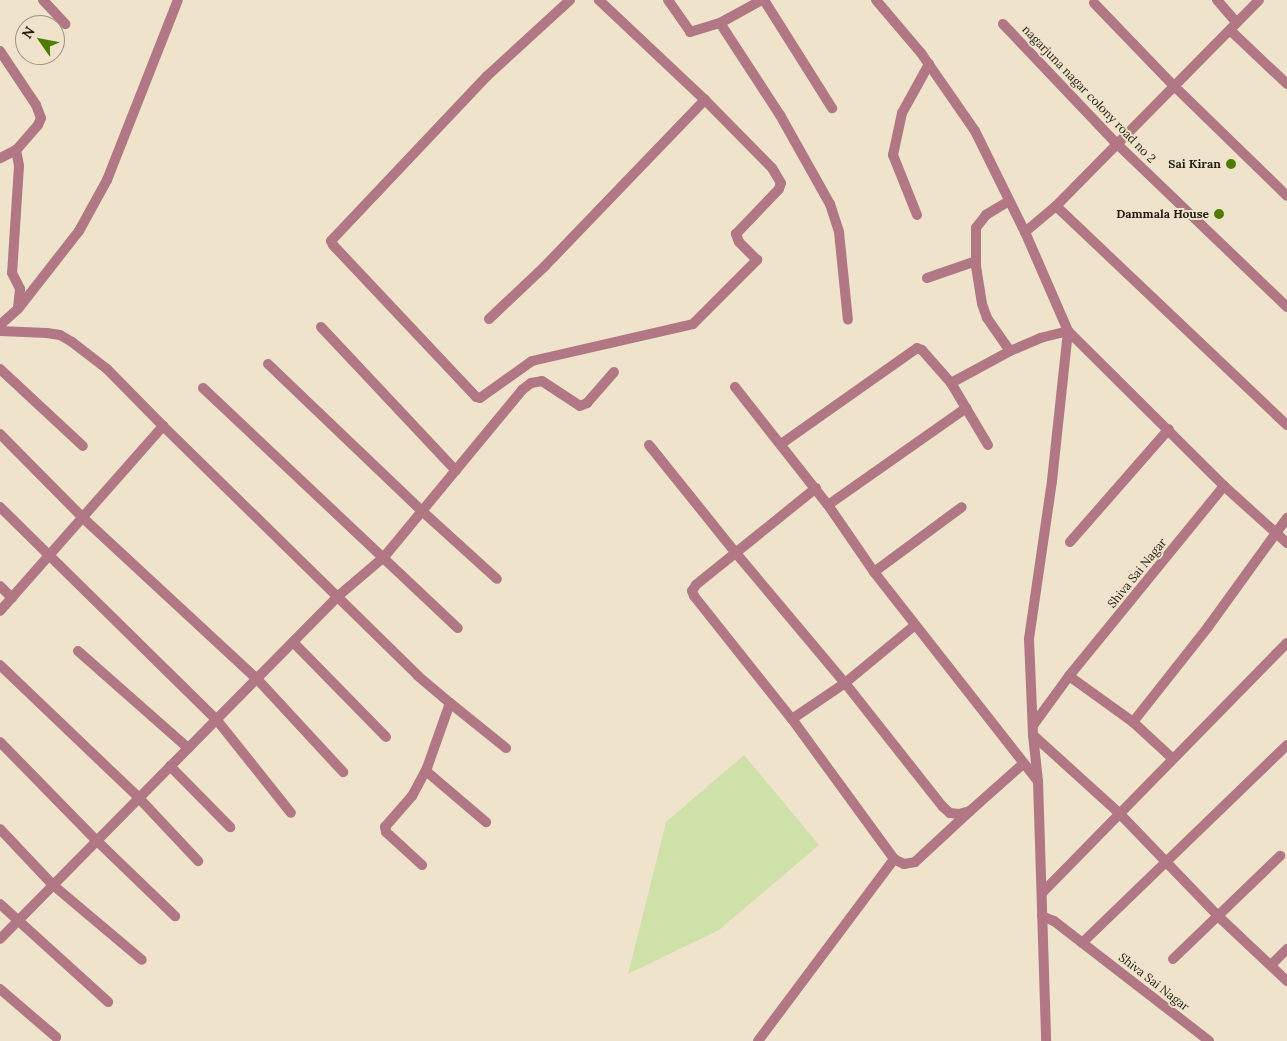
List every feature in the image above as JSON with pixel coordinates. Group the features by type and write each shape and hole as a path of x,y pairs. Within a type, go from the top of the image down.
{"street":[{"path":"42,0 66,24"},
{"path":"0,325 18,309 79,231 107,180 178,0"},
{"path":"570,0 487,76 331,241 476,397 480,398 532,361 693,324 758,260 739,242 736,234 779,189 781,183 772,168 705,100 599,0"},
{"path":"668,0 690,32 720,23 763,0 832,108"},
{"path":"876,0 921,53 975,132 1025,232 1068,331 1169,429 1224,486 1287,543"},
{"path":"1216,0 1234,27 1287,84"},
{"path":"1025,232 1056,206 1173,85 1234,27 1259,0"},
{"path":"1094,3 1173,85 1287,196"},
{"path":"720,23 780,115 830,204 839,232 848,320"},
{"name":"nagarjuna nagar colony road no 2","path":"1003,24 1116,143 1287,307"},
{"path":"0,51 36,105 40,118 38,125 16,150 0,158"},
{"path":"917,215 893,155 902,113 929,64"},
{"path":"488,319 544,266 705,100"},
{"path":"16,150 19,166 12,273 20,289 18,309"},
{"path":"1009,201 980,221 976,228 976,261 982,304 987,318 1010,351"},
{"path":"1056,206 1287,426"},
{"path":"927,278 976,261"},
{"path":"321,327 456,471"},
{"path":"0,331 47,333 60,336 72,342 107,370 418,676 506,748"},
{"path":"951,384 1010,351 1040,338 1068,331"},
{"path":"1046,1041 1038,782 1033,736 1030,639 1052,481 1068,331"},
{"path":"781,444 917,348 922,350 951,384 988,445"},
{"path":"268,364 422,511 497,579"},
{"path":"0,369 83,446"},
{"path":"0,938 337,597 384,557 522,390 531,383 542,381 580,406 588,403 614,372"},
{"path":"735,387 816,488 874,572 1038,782"},
{"path":"203,388 458,628"},
{"path":"828,505 966,408"},
{"path":"0,611 163,426"},
{"path":"1070,542 1169,429"},
{"path":"0,434 82,517 257,679 343,772"},
{"path":"650,444 735,552 845,683 943,808 950,813 959,814 970,811"},
{"name":"Shiva Sai Nagar","path":"1034,724 1070,676 1224,486"},
{"path":"816,488 735,552 696,585 692,591 792,719 894,859 904,864 915,862 1024,763"},
{"path":"0,507 216,720 291,813"},
{"path":"874,572 962,507"},
{"path":"1133,722 1208,626 1287,518"},
{"path":"0,586 12,598"},
{"path":"792,719 845,683 915,625"},
{"path":"292,642 386,737"},
{"path":"1042,893 1287,643"},
{"path":"78,651 188,748"},
{"path":"0,666 138,797 198,861"},
{"path":"1070,676 1133,722 1173,759"},
{"path":"422,865 386,832 385,827 412,796 426,772 449,701"},
{"path":"1033,736 1120,814 1218,916 1287,982"},
{"path":"0,742 96,840 175,916"},
{"path":"1082,943 1287,744"},
{"path":"170,766 230,827"},
{"path":"426,772 486,822"},
{"path":"0,829 53,885 142,960"},
{"path":"1173,959 1280,856"},
{"path":"758,1041 894,859"},
{"path":"0,904 108,1002"},
{"name":"Shiva Sai Nagar","path":"1042,916 1054,921 1209,1041"},
{"path":"1270,965 1287,949"},
{"path":"0,989 56,1037"}],"green space":[{"path":"744,755 819,845 719,930 628,974 666,822"}],"place":[{"name":"Sai Kiran","path":"1231,164"},
{"name":"Dammala House","path":"1219,214"}]}
